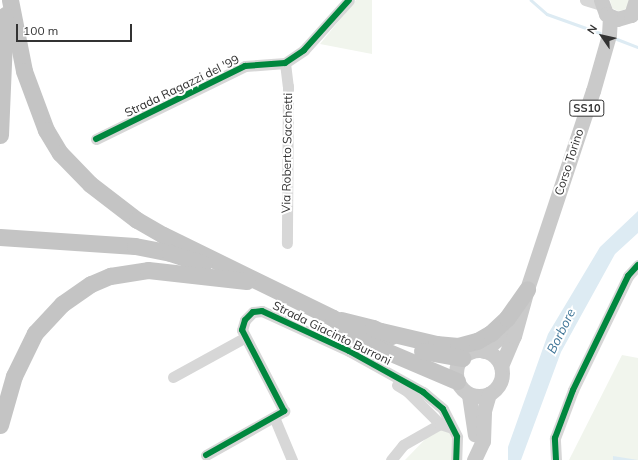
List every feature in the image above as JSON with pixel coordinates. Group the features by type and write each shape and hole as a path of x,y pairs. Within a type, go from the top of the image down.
{"highway":[{"path":"0,135 5,0"},
{"path":"10,0 18,50 30,91 46,130 67,161 100,192 137,220 260,283 333,318 436,344 458,346 477,341 491,333 507,318 527,289"},
{"path":"0,237 140,247 170,253 260,283"},
{"path":"0,425 14,376 35,333 62,304 91,284 117,275 158,270 260,283"},
{"path":"333,318 365,342 457,381"},
{"path":"381,331 429,354 462,358"}],"main road":[{"path":"609,10 634,10 636,0"},
{"name":"Corso Torino","path":"474,458 483,441 484,411 489,394 501,379 501,366 514,336 527,289 609,35 609,10"},
{"name":"Corso Torino","path":"462,358 472,351 484,351 498,339 510,321 527,289"},
{"path":"484,351 492,354 501,366"},
{"path":"462,358 456,369 457,381 470,394 489,394"},
{"name":"Corso Torino","path":"470,394 475,419 474,458"}],"street":[{"path":"286,64 304,50 349,0"},
{"path":"585,0 609,10"},
{"name":"Strada Ragazzi del '99","path":"96,139 245,66 286,64"},
{"name":"Via Roberto Sacchetti","path":"286,64 288,86 287,243"},
{"path":"556,460 555,438 573,390 624,282 638,265"},
{"name":"Strada Giacinto Burroni","path":"244,338 242,330 245,320 253,312 272,315 349,351 423,392 443,409 457,437 456,460"},
{"path":"172,376 244,338 284,411 206,455"},
{"path":"397,385 407,391 440,424 452,428"},
{"path":"274,417 292,460"},
{"path":"390,460 403,445 440,424"}],"shaded area":[{"path":"356,0 372,0 372,54 320,44"},
{"path":"610,0 629,0 629,5 624,10 618,11 612,8"},
{"path":"622,355 638,358 638,460 569,460"},
{"path":"436,428 452,428 456,460 405,460"}],"water":[{"name":"Borbore","path":"638,211 638,233 615,254 561,352 521,460 508,460 508,447 548,334 600,247"},
{"path":"613,456 638,460 613,460"}],"waterway":[{"path":"531,0 547,14 600,33"},
{"path":"617,39 638,47"}],"cycle path":[{"path":"96,139 245,66 285,63 304,50 349,0"},
{"path":"556,460 555,438 573,390 628,276 638,265"},
{"path":"206,455 284,411 242,330 245,320 253,312 262,311 349,351 423,392 443,409 457,437 456,460"}]}
